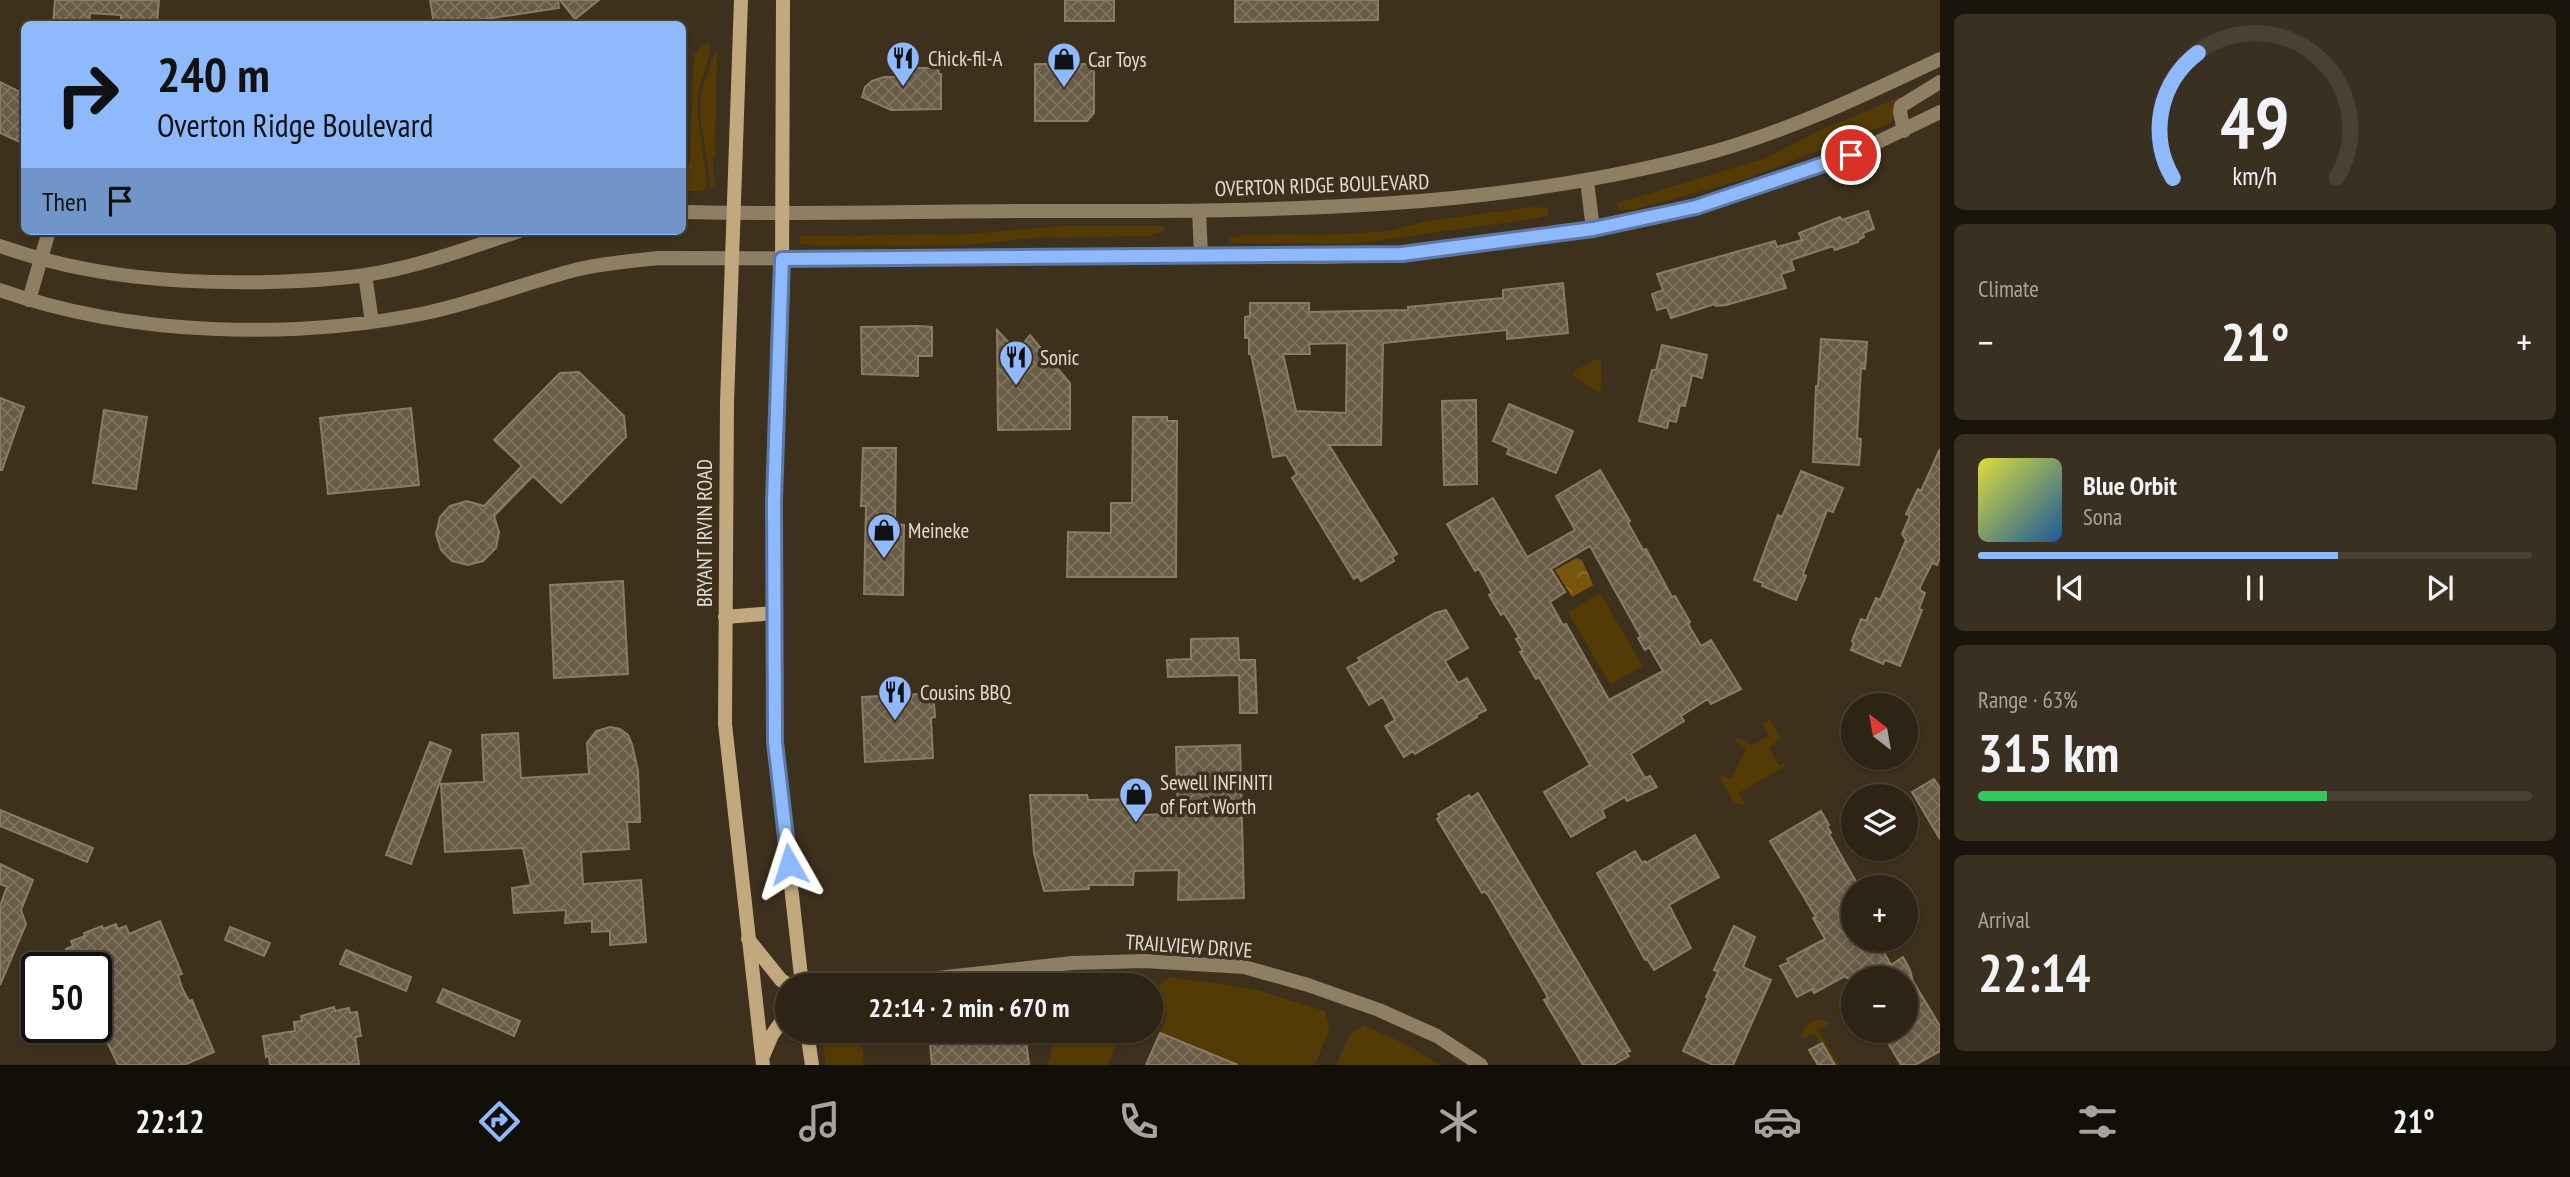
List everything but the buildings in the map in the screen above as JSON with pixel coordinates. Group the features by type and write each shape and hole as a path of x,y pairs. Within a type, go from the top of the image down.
{"main road":[{"name":"BRYANT IRVIN ROAD","path":"741,0 726,403 725,724 762,1062"},
{"path":"783,0 782,259 774,501 775,742 801,973"},
{"path":"725,617 775,613"},
{"path":"747,938 775,973"},
{"path":"762,1062 775,1031"},
{"path":"809,1043 812,1065"}],"street":[{"name":"OVERTON RIDGE BOULEVARD","path":"686,212 1199,211 1405,204 1503,194 1587,181 1702,155 1756,139 1853,100 1940,60"},
{"path":"1904,131 1901,106 1940,82"},
{"path":"0,290 83,313 153,325 206,329 271,328 372,322 425,313 481,300 576,270 613,262 659,258 980,259 1402,254 1593,229 1696,207 1851,155 1940,112"},
{"path":"1587,181 1593,229"},
{"path":"1199,211 1201,256"},
{"path":"29,300 48,235"},
{"path":"0,246 41,260 100,273 189,281 303,281 365,275 441,257 507,235"},
{"path":"365,275 372,322"},
{"name":"TRAILVIEW DRIVE","path":"982,973 1072,963 1144,961 1244,967 1308,985 1379,1010 1437,1036 1481,1065"}],"shaded area":[{"path":"710,42 697,106 707,187 701,191 686,191 686,169 690,160 694,55 699,48"},
{"path":"714,54 717,54 713,165 715,185 710,189 700,108 702,90"},
{"path":"1900,97 1904,98 1891,123 1746,179 1637,209 1620,210 1617,206 1618,203 1766,158 1816,132"},
{"path":"1534,207 1548,208 1548,215 1352,244 1229,243 1230,238 1243,235 1389,231 1426,221"},
{"path":"1060,226 1158,226 1164,227 1165,231 1148,236 1032,238 966,245 812,246 799,241 800,237 806,236 970,234"},
{"path":"1596,359 1601,361 1602,390 1598,393 1572,375"},
{"path":"1600,593 1643,666 1610,684 1568,612"},
{"path":"1768,720 1781,738 1769,748 1779,765 1784,763 1784,767 1739,793 1745,805 1734,803 1718,774 1731,779 1746,749 1735,740 1737,738 1751,745 1769,736 1763,724"},
{"path":"1170,977 1254,989 1325,1011 1330,1027 1315,1065 1238,1065 1163,1034 1167,1015 1163,1013 1163,982"},
{"path":"1815,1020 1828,1021 1829,1024 1818,1030 1839,1065 1835,1065 1814,1033 1802,1039 1804,1028"},
{"path":"1364,1025 1407,1045 1440,1065 1336,1065 1350,1034"},
{"path":"823,1043 861,1043 864,1065 826,1065"},
{"path":"1051,1043 1117,1043 1108,1065 1048,1065"}],"green space":[{"path":"1577,558 1582,560 1593,585 1572,597 1555,570"}],"place":[{"name":"Chick-fil-A","path":"903,88"},
{"name":"Car Toys","path":"1064,89"},
{"name":"Sonic","path":"1016,387"},
{"name":"Meineke","path":"884,560"},
{"name":"Cousins BBQ","path":"895,722"},
{"name":"Sewell INFINITI of Fort Worth","path":"1136,824"}],"route":[{"path":"789,864 775,742 774,501 782,259 1339,257 1447,250 1593,229 1696,207 1851,155"}]}
